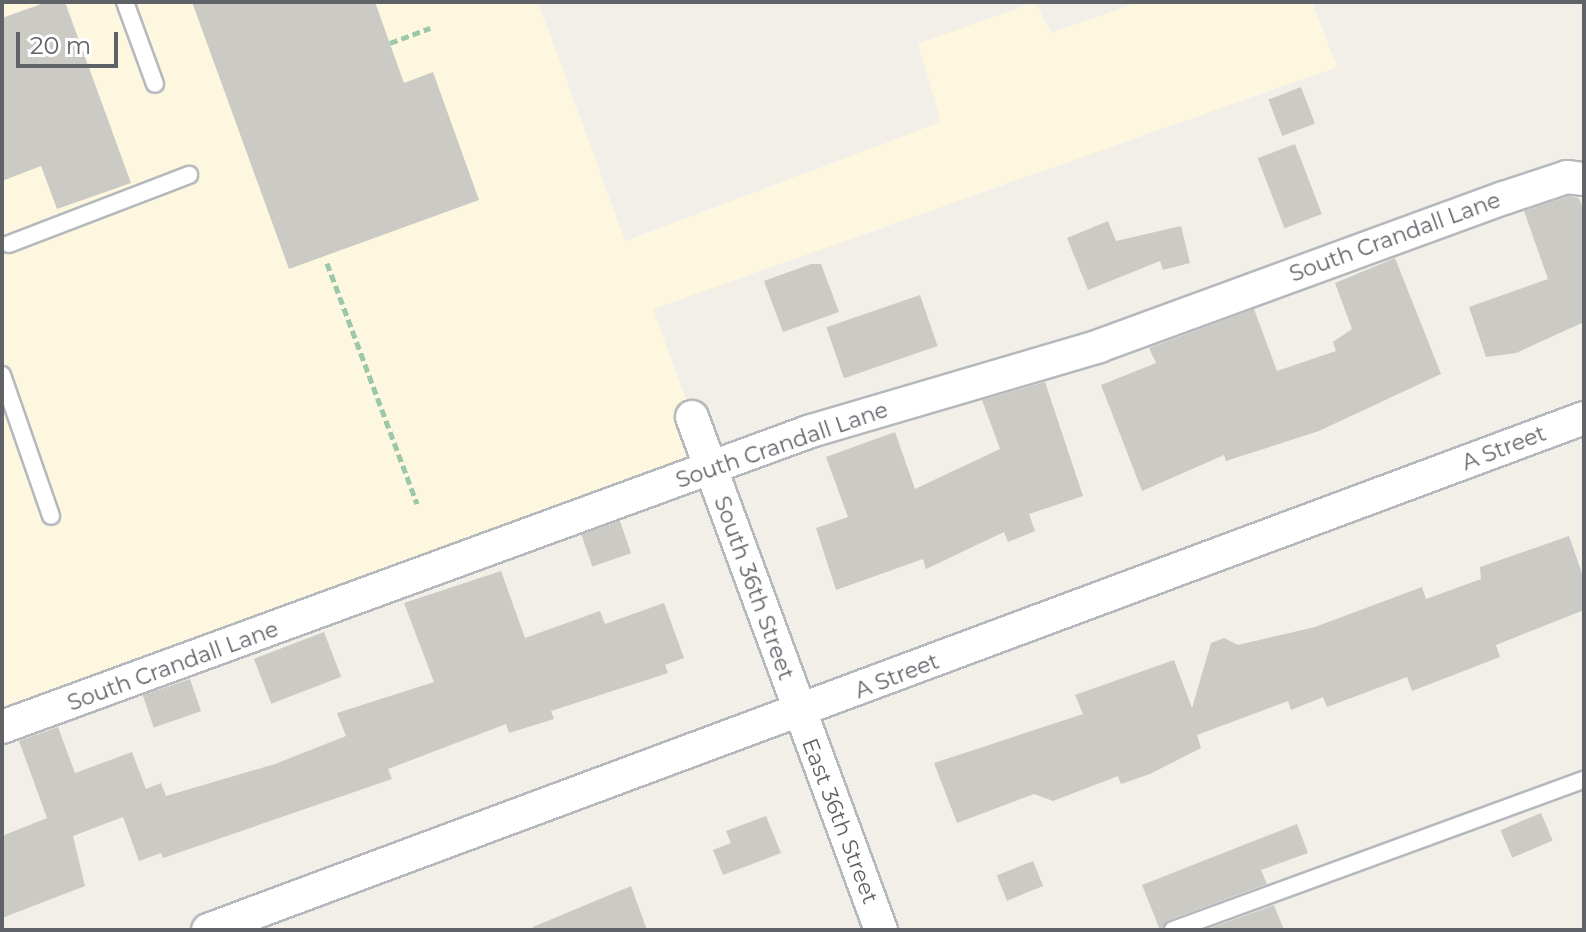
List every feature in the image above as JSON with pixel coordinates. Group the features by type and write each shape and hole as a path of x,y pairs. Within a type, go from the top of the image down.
{"street":[{"name":"South Crandall Lane","path":"2,727 711,468 1099,346 1575,178"},
{"name":"South 36th Street","path":"692,417 799,713"},
{"name":"A Street","path":"208,930 799,713 1584,418"},
{"name":"East 36th Street","path":"799,713 881,930"}],"lane":[{"path":"125,2 155,84"},
{"path":"9,244 189,175"},
{"path":"2,375 51,516"},
{"path":"1173,930 1584,780"}],"path":[{"path":"390,43 430,28"},
{"path":"327,263 417,504"}],"shaded area":[{"path":"2,2 538,2 625,241 941,122 918,44 1035,2 1051,33 1139,2 1312,2 1337,67 653,309 711,468 2,728"}],"building":[{"path":"47,2 65,2 131,183 57,209 41,166 2,181 2,18"},
{"path":"192,2 375,2 404,83 433,72 479,200 289,269"},
{"path":"1301,87 1315,123 1282,136 1268,100"},
{"path":"1295,144 1322,214 1285,228 1258,158"},
{"path":"1569,196 1579,198 1584,211 1584,322 1516,353 1486,357 1469,307 1548,279 1524,211"},
{"path":"1108,221 1116,241 1181,226 1190,263 1163,270 1160,261 1088,290 1067,238"},
{"path":"1395,258 1441,374 1319,431 1226,461 1224,455 1142,491 1101,385 1156,363 1149,348 1254,309 1277,371 1336,351 1333,342 1352,329 1335,283"},
{"path":"811,264 821,264 839,312 783,332 764,281"},
{"path":"920,295 938,346 844,378 826,327"},
{"path":"1045,382 1083,496 1029,514 1035,531 1008,542 1004,532 926,569 923,559 836,590 816,528 848,517 826,457 895,432 915,489 1000,449 982,400"},
{"path":"620,521 631,553 592,566 581,534"},
{"path":"1569,536 1584,579 1584,610 1496,645 1500,657 1412,691 1407,677 1327,707 1323,697 1291,710 1288,701 1197,735 1201,748 1150,774 1121,784 1118,776 1053,801 1034,794 957,823 934,763 1083,714 1075,695 1174,660 1192,708 1211,643 1224,638 1238,645 1315,627 1422,587 1426,599 1481,579 1480,567"},
{"path":"501,571 525,638 600,611 605,624 664,603 684,658 665,665 668,673 551,711 554,719 509,733 506,724 388,769 392,779 163,858 161,853 139,861 123,817 73,836 85,886 2,918 2,836 47,818 19,741 58,727 75,773 132,752 146,789 161,783 166,796 275,764 346,736 337,713 434,682 404,603"},
{"path":"324,632 341,677 271,704 254,659"},
{"path":"190,679 201,711 154,727 143,695"},
{"path":"1541,813 1553,841 1512,858 1500,830"},
{"path":"766,816 781,853 723,875 713,850 731,843 726,831"},
{"path":"1297,824 1308,853 1261,870 1267,884 1169,920 1160,930 1142,885"},
{"path":"1033,861 1043,886 1007,901 997,876"},
{"path":"631,886 647,930 534,930 533,927"},
{"path":"1274,905 1284,930 1205,930"}]}
